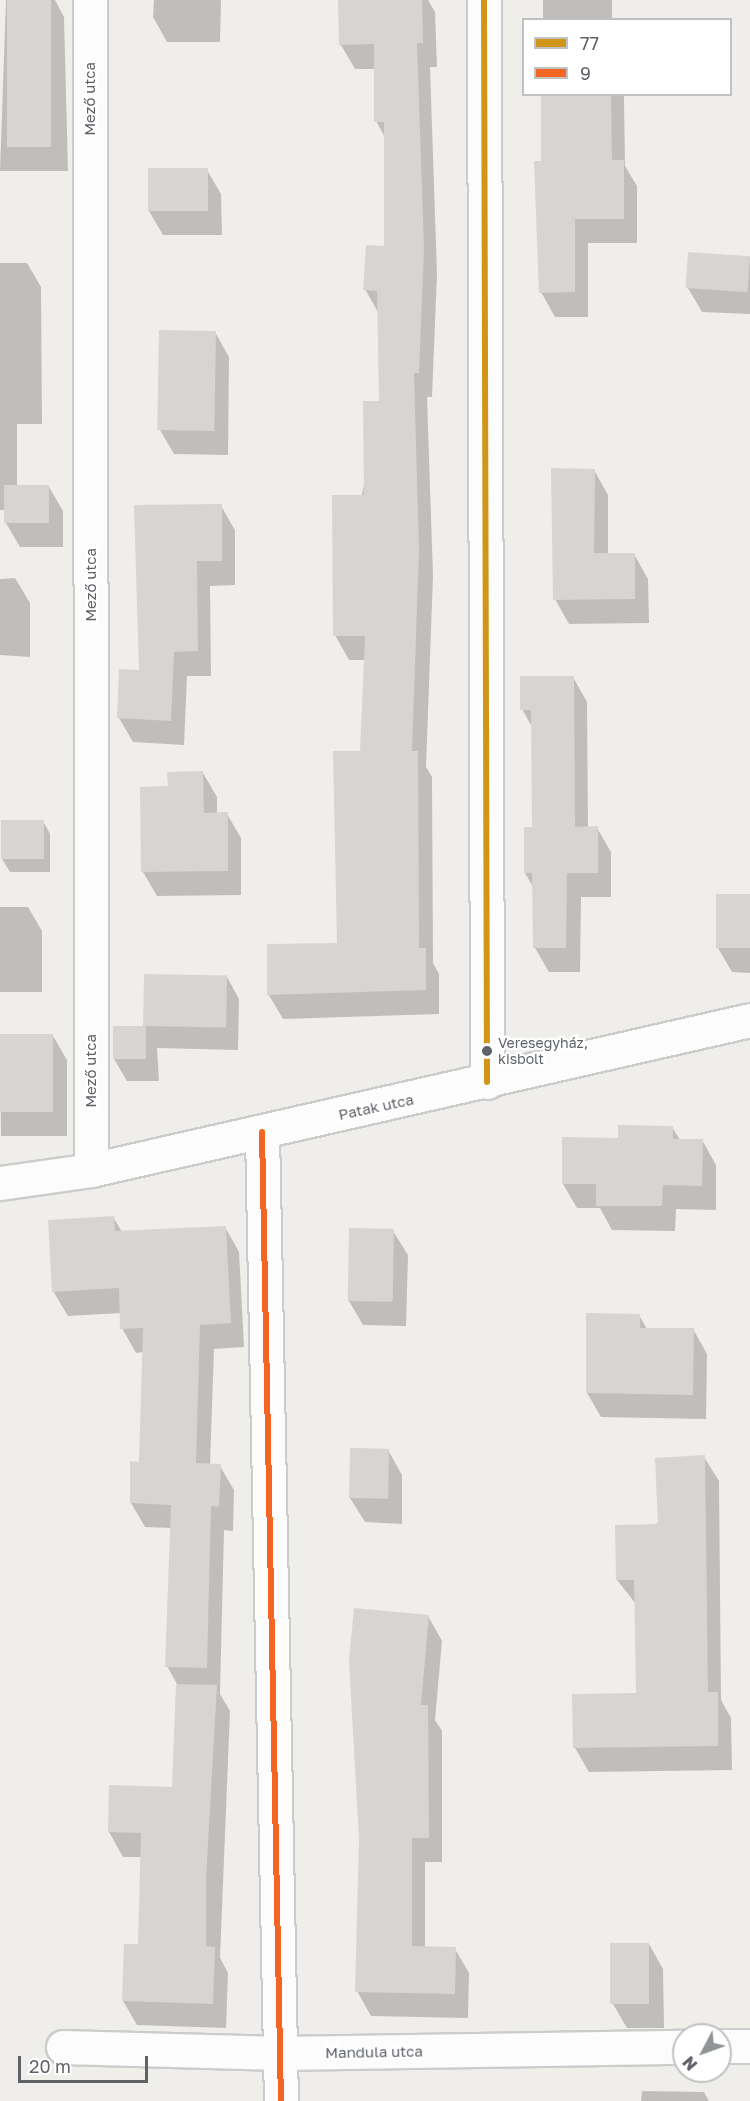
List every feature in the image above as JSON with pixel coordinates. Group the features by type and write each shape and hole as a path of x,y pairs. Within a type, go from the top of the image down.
{"street":[{"name":"Mező utca","path":"90,0 91,1170"},
{"path":"484,0 488,1083"},
{"name":"Patak utca","path":"0,1183 91,1170 488,1083 750,1020"},
{"path":"262,1132 281,2101"},
{"path":"732,2046 750,2046"},
{"name":"Mandula utca","path":"63,2048 281,2054 672,2047"}],"building":[{"path":"7,0 51,0 51,147 7,147"},
{"path":"338,0 422,0 423,43 417,43 424,248 419,373 414,373 419,550 412,751 418,751 419,948 426,948 426,990 267,995 267,944 337,943 333,751 360,751 365,636 333,636 332,495 364,495 363,401 379,401 377,291 363,290 366,245 384,246 384,122 374,122 374,44 339,45"},
{"path":"541,96 611,96 612,160 624,160 624,219 575,219 575,292 539,293 534,161 541,161"},
{"path":"148,168 208,168 208,211 148,211"},
{"path":"688,252 750,256 747,292 685,288"},
{"path":"159,330 216,331 214,431 157,430"},
{"path":"551,468 595,469 594,553 635,553 635,599 553,600"},
{"path":"4,485 49,485 49,523 4,523"},
{"path":"222,504 222,561 197,561 198,651 174,652 171,721 117,718 119,669 139,670 134,505"},
{"path":"520,676 574,676 575,827 598,826 598,873 567,873 566,948 533,948 532,873 524,873 524,827 532,827 531,710 520,710"},
{"path":"203,771 204,813 228,812 228,871 141,872 140,787 168,786 167,772"},
{"path":"1,820 44,820 44,859 1,859"},
{"path":"716,894 750,894 750,948 716,948"},
{"path":"144,974 227,975 226,1027 143,1026"},
{"path":"113,1026 146,1026 146,1059 113,1059"},
{"path":"0,1034 53,1034 53,1112 0,1112"},
{"path":"618,1125 673,1126 673,1139 703,1139 702,1186 663,1185 662,1206 596,1206 596,1184 562,1184 562,1137 618,1138"},
{"path":"114,1216 115,1231 226,1226 231,1323 200,1325 196,1463 221,1464 219,1507 211,1506 207,1668 165,1667 171,1505 130,1503 130,1461 139,1462 143,1328 120,1329 119,1288 52,1292 48,1220"},
{"path":"349,1228 394,1229 393,1302 348,1301"},
{"path":"586,1313 640,1314 640,1328 694,1328 693,1395 586,1393"},
{"path":"350,1448 389,1449 388,1499 349,1498"},
{"path":"705,1455 708,1692 718,1692 718,1746 573,1748 572,1694 636,1693 634,1580 616,1580 615,1525 658,1524 655,1458"},
{"path":"354,1608 429,1615 421,1705 428,1705 429,1838 412,1838 412,1946 456,1947 455,1994 355,1992 359,1839 349,1661"},
{"path":"176,1684 217,1685 206,1878 206,1946 215,1947 213,2004 122,2001 124,1944 138,1944 141,1833 108,1832 109,1785 172,1787"},
{"path":"610,1943 649,1943 649,2004 610,2004"}],"transit line":[{"name":"77","path":"484,0 487,1082"},
{"name":"9","path":"262,1132 281,2101"}],"place":[{"name":"Veresegyház, kisbolt","path":"487,1051"}]}
